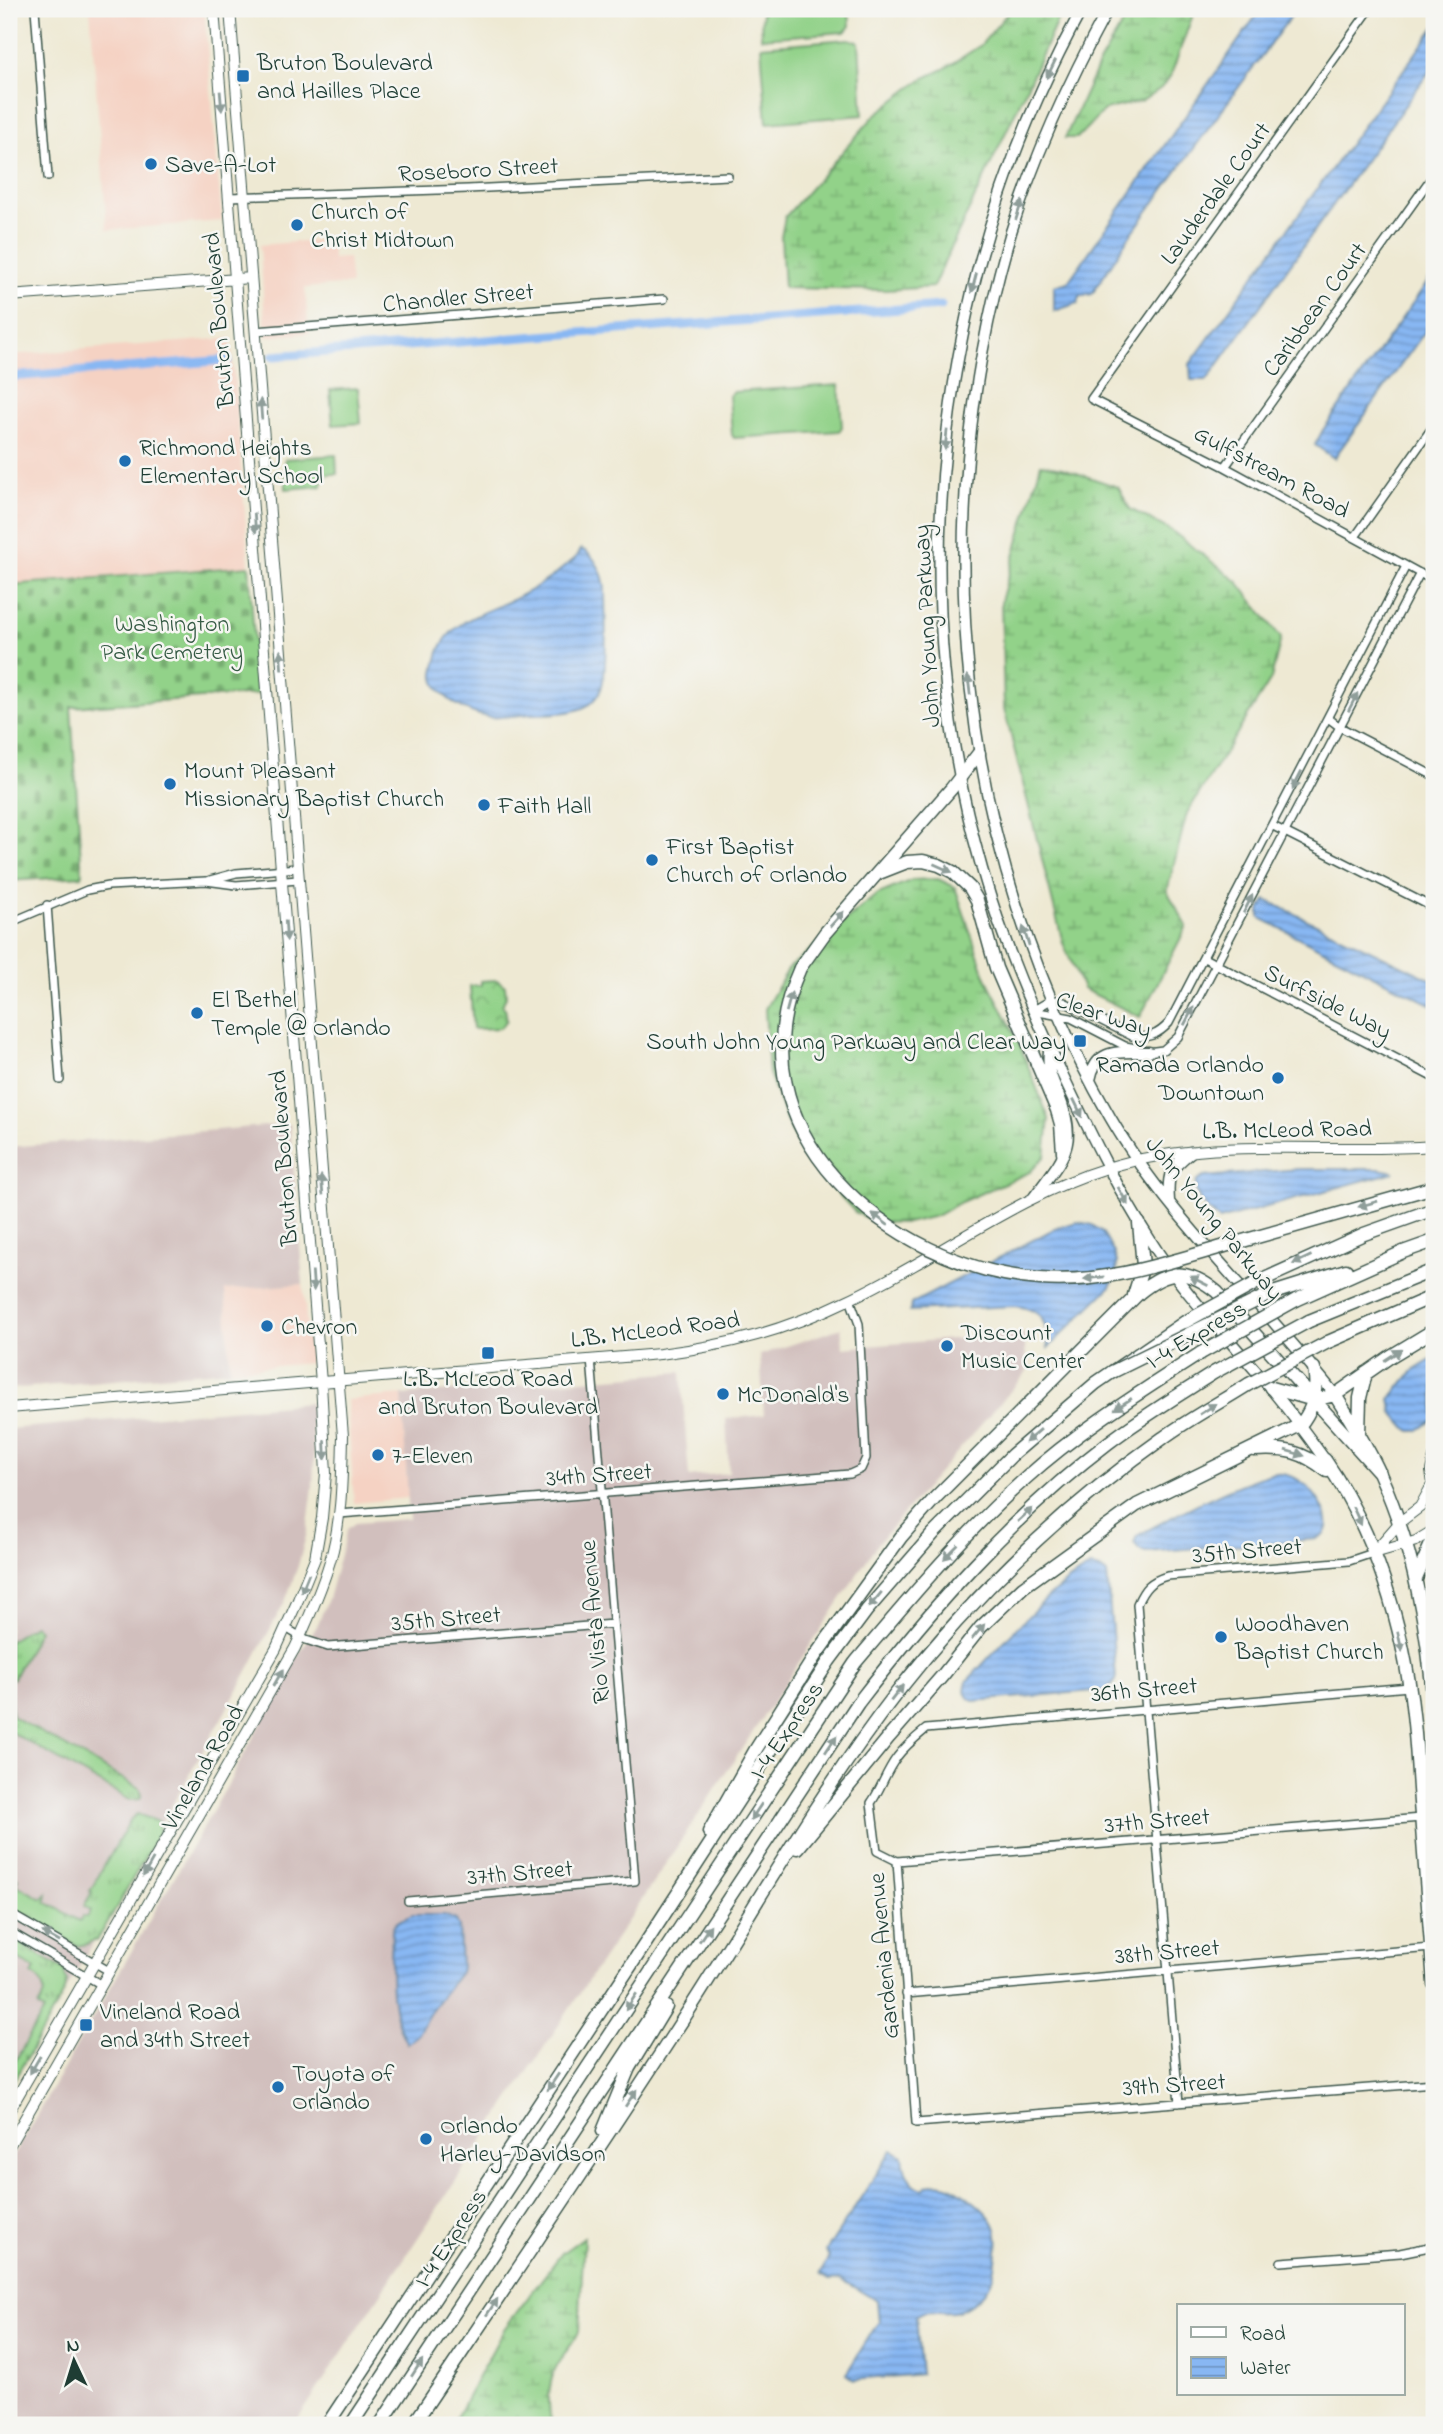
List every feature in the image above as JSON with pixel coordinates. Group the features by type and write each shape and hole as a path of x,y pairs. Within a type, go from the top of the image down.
{"highway":[{"path":"979,753 825,933 800,968 786,1009 781,1045 783,1073 792,1111 821,1160 847,1190 871,1212 904,1235 946,1257 1007,1275 1054,1280 1120,1274 1434,1187"},
{"path":"878,873 907,862 929,862 957,874 974,894 996,968 1057,1110 1063,1152"},
{"path":"327,2425 829,1661 867,1609 967,1498 1054,1419 1112,1372 1185,1322 1260,1281 1364,1234 1434,1209"},
{"path":"1128,1304 1139,1282 1143,1266 1139,1223"},
{"name":"I-4 Express","path":"351,2425 856,1663 935,1568 1027,1477 1106,1415 1200,1353 1296,1300 1434,1241"},
{"path":"1112,1372 1270,1294 1403,1252"},
{"name":"I-4 Express","path":"380,2425 858,1703 927,1616 1000,1537 1119,1435 1215,1372 1310,1321 1434,1270"},
{"path":"645,1944 756,1749 815,1656 901,1537 936,1497 1150,1284 1172,1274 1195,1277 1217,1292 1380,1473"},
{"path":"413,2425 676,2031 817,1806 895,1695 943,1637 1001,1575 1079,1503 1164,1437 1249,1384 1328,1342 1434,1296"},
{"path":"1271,1388 1314,1400 1335,1395 1434,1330"},
{"path":"776,1871 820,1823 854,1778 981,1627 1023,1587 1137,1505 1300,1424 1314,1400 1314,1368"},
{"path":"1359,1434 1360,1398 1366,1373"},
{"name":"John Young Parkway","path":"1335,1395 1380,1473 1400,1522 1426,1629 1434,1709"},
{"path":"1243,1451 1270,1449 1297,1452 1339,1480"},
{"name":"John Young Parkway","path":"1325,1460 1339,1480 1373,1553 1396,1625 1409,1687 1434,1984"},
{"path":"1416,1579 1434,1537"},
{"path":"1421,1818 1434,1835"},
{"path":"592,2157 629,2068 668,2004 678,1974"}],"main road":[{"name":"John Young Parkway","path":"1082,9 1044,84 1005,178 973,284 953,382 943,474 939,562 944,671 960,776 981,867 1032,1011 1108,1168 1172,1274 1271,1388 1325,1460"},
{"name":"John Young Parkway","path":"1108,9 1069,83 1024,193 997,285 979,371 966,468 962,566 968,678 979,753 1008,877 1032,952 1058,1015 1111,1119 1184,1222 1335,1395"},
{"path":"1034,1198 1067,1148 1069,1138 1069,1123 1047,1067 1049,1048"},
{"path":"1090,1080 1092,1069 1101,1056 1108,1053 1149,1052"},
{"path":"1169,1201 1167,1181 1170,1171 1191,1152"}],"street":[{"path":"35,9 48,177"},
{"name":"Bruton Boulevard","path":"214,9 321,1382"},
{"name":"Bruton Boulevard","path":"230,9 337,1381"},
{"name":"Lauderdale Court","path":"1091,399 1370,9"},
{"path":"218,62 234,61"},
{"name":"Caribbean Court","path":"1225,467 1434,174"},
{"name":"Roseboro Street","path":"229,197 728,176"},
{"path":"9,296 251,278"},
{"name":"Chandler Street","path":"255,331 664,299"},
{"name":"Gulfstream Road","path":"1091,399 1225,467 1434,581"},
{"path":"1355,537 1434,425"},
{"path":"257,551 272,551"},
{"name":"Clear Way","path":"1032,1011 1051,1000 1064,1002 1142,1038 1164,1030 1273,826 1406,566"},
{"name":"Clear Way","path":"1032,1011 1071,1018 1125,1046 1149,1052 1163,1049 1178,1037 1420,573"},
{"path":"1328,718 1340,727 1434,776"},
{"path":"271,730 286,729"},
{"path":"1273,826 1434,908"},
{"path":"206,881 236,873 297,868"},
{"path":"9,923 87,890 108,886 206,881 236,885 298,880"},
{"path":"47,905 60,1080"},
{"name":"Surfside Way","path":"1204,958 1434,1078"},
{"path":"295,1042 310,1040"},
{"name":"L.B. McLeod Road","path":"9,1408 660,1354 734,1342 797,1323 850,1299 1034,1198 1108,1168 1138,1160 1241,1147 1434,1146"},
{"name":"34th Street","path":"339,1514 850,1474 861,1468 866,1458 859,1324 850,1299"},
{"name":"Rio Vista Avenue","path":"591,1359 635,1881"},
{"name":"Vineland Road","path":"10,2141 300,1637 314,1606 331,1559 339,1514 343,1436 337,1381"},
{"name":"Vineland Road","path":"9,2111 269,1660 315,1558 326,1473 321,1382"},
{"path":"1373,1553 1400,1522 1420,1507 1433,1488 1431,1471 1434,1457"},
{"path":"1373,1553 1421,1539 1434,1530"},
{"name":"35th Street","path":"1144,1708 1137,1604 1144,1587 1167,1576 1349,1561 1373,1553"},
{"name":"35th Street","path":"285,1628 300,1637 328,1647 613,1623"},
{"name":"36th Street","path":"895,1759 926,1729 1409,1687"},
{"path":"1144,1708 1179,2103"},
{"name":"Gardenia Avenue","path":"895,1759 880,1791 871,1803 877,1851 897,1861 916,2123"},
{"name":"37th Street","path":"897,1861 1421,1818"},
{"name":"37th Street","path":"408,1901 635,1881"},
{"path":"9,1913 109,1971"},
{"path":"9,1931 100,1984"},
{"name":"38th Street","path":"906,1994 1431,1948"},
{"name":"39th Street","path":"916,2123 1434,2083"},
{"path":"1281,2262 1400,2253 1434,2246"}],"shaded area":[{"path":"90,9 204,9 222,221 107,230"},
{"path":"331,239 333,259 348,258 351,284 305,288 309,333 266,337 260,245"},
{"name":"Richmond Heights Elementary School","path":"231,338 249,566 9,585 9,355"},
{"path":"290,1124 303,1284 225,1290 230,1370 9,1389 9,1147"},
{"name":"Chevron","path":"303,1284 310,1363 230,1370 225,1290"},
{"path":"841,1328 843,1348 1024,1333 1027,1372 878,1543 294,2425 9,2425 9,2163 226,1788 295,1660 317,1626 328,1599 347,1529 355,1523 409,1519 402,1395 681,1372 689,1477 729,1473 726,1419 764,1415 760,1355"},
{"name":"7-Eleven","path":"402,1395 408,1498 354,1503 347,1400"},
{"path":"310,1403 313,1487 307,1532 286,1599 240,1686 9,2090 9,1429"}],"green space":[{"path":"762,9 849,9 850,26 845,32 761,38"},
{"path":"1011,9 1062,9 933,287 886,290 784,288 781,237 785,217 875,115 922,79 944,69 981,45"},
{"path":"1131,9 1195,9 1171,75 1161,88 1142,101 1104,110 1077,138 1065,138 1098,65"},
{"path":"849,39 859,42 863,115 767,123 761,46"},
{"path":"839,385 842,427 839,431 734,438 732,435 729,396 733,392"},
{"path":"358,388 361,423 333,425 330,390"},
{"path":"336,455 337,474 328,474 322,480 322,486 286,489 285,459"},
{"path":"1041,464 1062,468 1118,487 1130,509 1172,531 1238,582 1281,638 1271,679 1187,813 1167,891 1187,926 1140,1017 1083,989 1063,943 1004,708 1001,601"},
{"name":"Washington Park Cemetery","path":"249,566 258,694 71,707 82,876 9,881 9,585"},
{"path":"938,879 955,887 986,978 1016,1036 1049,1119 1045,1156 1030,1172 936,1216 907,1223 874,1222 855,1212 800,1148 769,1073 765,1009 789,968 876,895 912,880"},
{"path":"497,980 505,986 506,996 502,1006 505,1008 507,1020 500,1028 473,1029 470,986 481,985 481,981"},
{"path":"34,1625 39,1630 13,1679 9,1679 9,1641"},
{"path":"9,1685 12,1716 139,1788 142,1793 140,1799 130,1800 9,1731"},
{"path":"137,1814 159,1822 159,1833 97,1941 77,1946 9,1906 9,1880 15,1876 18,1879 15,1884 42,1899 47,1894 46,1902 80,1921 83,1916 87,1917 91,1910 84,1906 92,1892 90,1891 131,1819"},
{"path":"9,1937 66,1971 64,1973 67,1981 65,1991 9,2089 9,2072 44,2011 38,2007 44,1989 32,1975 35,1969 9,1954"},
{"path":"584,2237 579,2331 559,2362 552,2379 549,2407 552,2425 452,2425 504,2329 562,2253"}],"water":[{"path":"1261,9 1296,9 1129,237 1092,294 1080,296 1078,303 1054,311 1054,286 1068,282"},
{"path":"1434,28 1434,65 1207,380 1191,380 1190,364"},
{"path":"1434,273 1434,319 1334,458 1315,445 1323,430"},
{"path":"581,549 591,556 598,566 605,589 604,673 599,694 593,701 578,710 568,712 488,717 448,698 437,685 434,675 439,652 451,632 470,619 546,581 574,560"},
{"path":"1266,900 1434,981 1434,1006 1260,918 1260,909"},
{"path":"1299,1169 1379,1169 1394,1172 1219,1220 1196,1192 1197,1181 1204,1177"},
{"path":"1077,1222 1092,1225 1102,1232 1117,1262 1116,1276 1109,1288 1048,1348 1045,1324 1032,1310 1015,1306 910,1311 911,1304 1054,1229"},
{"path":"1434,1358 1434,1419 1417,1431 1409,1431 1393,1413 1390,1399 1413,1371"},
{"path":"1274,1473 1297,1479 1315,1495 1326,1515 1326,1529 1323,1534 1316,1539 1145,1552 1139,1550 1134,1543 1137,1536 1187,1509 1239,1485"},
{"path":"1091,1567 1107,1574 1116,1677 1113,1685 1105,1690 973,1701 968,1697 965,1690 967,1681 1010,1635 1060,1587"},
{"path":"412,1915 444,1915 456,1920 459,1927 461,1967 417,2035 407,2044 393,2003 392,1930 398,1922"},
{"path":"892,2150 903,2156 908,2176 918,2187 923,2189 937,2183 949,2186 964,2194 991,2219 996,2230 995,2266 986,2290 966,2307 953,2312 926,2312 916,2316 921,2374 854,2380 846,2374 879,2321 877,2301 840,2279 829,2280 821,2273 829,2257 826,2251"}],"waterway":[{"path":"273,356 941,306"},
{"path":"9,377 228,360"}],"place":[{"name":"Bruton Boulevard and Hailles Place","path":"243,76"},
{"name":"Save-A-Lot","path":"151,164"},
{"name":"Church of Christ Midtown","path":"297,225"},
{"name":"Richmond Heights Elementary School","path":"125,461"},
{"name":"Mount Pleasant Missionary Baptist Church","path":"170,784"},
{"name":"Faith Hall","path":"484,805"},
{"name":"First Baptist Church of Orlando","path":"652,860"},
{"name":"El Bethel Temple @ Orlando","path":"197,1013"},
{"name":"South John Young Parkway and Clear Way","path":"1080,1041"},
{"name":"Ramada Orlando Downtown","path":"1278,1078"},
{"name":"Chevron","path":"267,1326"},
{"name":"Discount Music Center","path":"947,1346"},
{"name":"L.B. McLeod Road and Bruton Boulevard","path":"488,1353"},
{"name":"McDonald's","path":"723,1394"},
{"name":"7-Eleven","path":"378,1455"},
{"name":"Woodhaven Baptist Church","path":"1221,1637"},
{"name":"Vineland Road and 34th Street","path":"86,2025"},
{"name":"Toyota of Orlando","path":"278,2087"},
{"name":"Orlando Harley-Davidson","path":"426,2139"}]}
